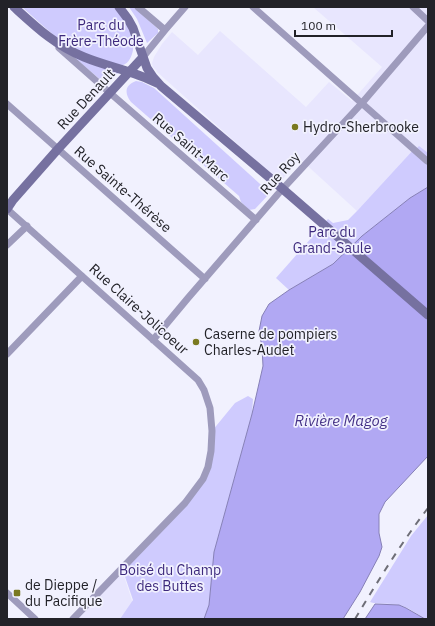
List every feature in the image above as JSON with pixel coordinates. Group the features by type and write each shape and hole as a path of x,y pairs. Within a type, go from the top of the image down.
{"main road":[{"path":"14,7 44,34 76,54 141,76 161,86"},
{"path":"119,7 133,28 147,68 161,86 428,315"},
{"name":"Rue Denault","path":"7,209 58,149 143,57"}],"street":[{"path":"138,7 165,30"},
{"name":"Rue Denault","path":"143,57 185,7"},
{"path":"253,7 427,161"},
{"path":"413,7 428,21"},
{"name":"Rue Roy","path":"153,340 256,220 362,103 428,26"},
{"name":"Rue Saint-Marc","path":"44,34 256,220"},
{"name":"Rue Sainte-Thérèse","path":"7,104 205,279"},
{"name":"Rue Claire-Jolicoeur","path":"7,209 198,380 204,390 210,408 212,431 211,451 208,467 203,479 185,503 73,619"},
{"path":"7,245 27,226"},
{"path":"7,354 82,276"},
{"path":"7,593 35,619"}],"shaded area":[{"path":"313,7 428,7 428,161 414,149 357,211 300,159 280,182 156,71 152,63 162,44 172,32 198,55 220,31 306,107 329,82 352,101 382,67"},
{"path":"122,570 138,619 74,619"}],"green space":[{"name":"Parc du Frère-Théode","path":"22,7 114,7 131,33 133,50 131,57 125,64 118,65 103,61 84,53 64,43"},
{"path":"129,7 134,7 158,29 158,33 147,43 137,19"},
{"path":"74,56 118,73 109,82 103,82"},
{"path":"136,81 142,82 154,88 270,193 255,209 249,210 241,202 239,196 131,102 127,95 127,90 132,83"},
{"name":"Parc du Grand-Saule","path":"419,146 428,153 428,187 410,198 362,236 333,264 289,290 276,278 328,219 333,223 348,220 414,149 415,150"},
{"name":"Boisé du Champ des Buttes","path":"248,396 253,399 252,414 214,552 209,605 204,619 120,619 133,600 122,568 203,479 212,431 235,403"},
{"path":"428,515 428,619 425,619 402,606 370,602 411,536"}],"water":[{"name":"Rivière Magog","path":"428,187 428,456 385,502 379,514 379,533 382,547 379,556 360,592 343,619 204,619 209,605 214,552 252,414 263,366 259,331 262,316 269,304 289,290 333,264 362,236 410,198"},
{"path":"375,604 399,605 425,619 365,619"}],"railway":[{"path":"355,619 399,548 428,508"}],"place":[{"name":"Hydro-Sherbrooke","path":"295,127"},
{"name":"Caserne de pompiers Charles-Audet","path":"196,342"},
{"name":"de Dieppe / du Pacifique","path":"17,593"}]}
